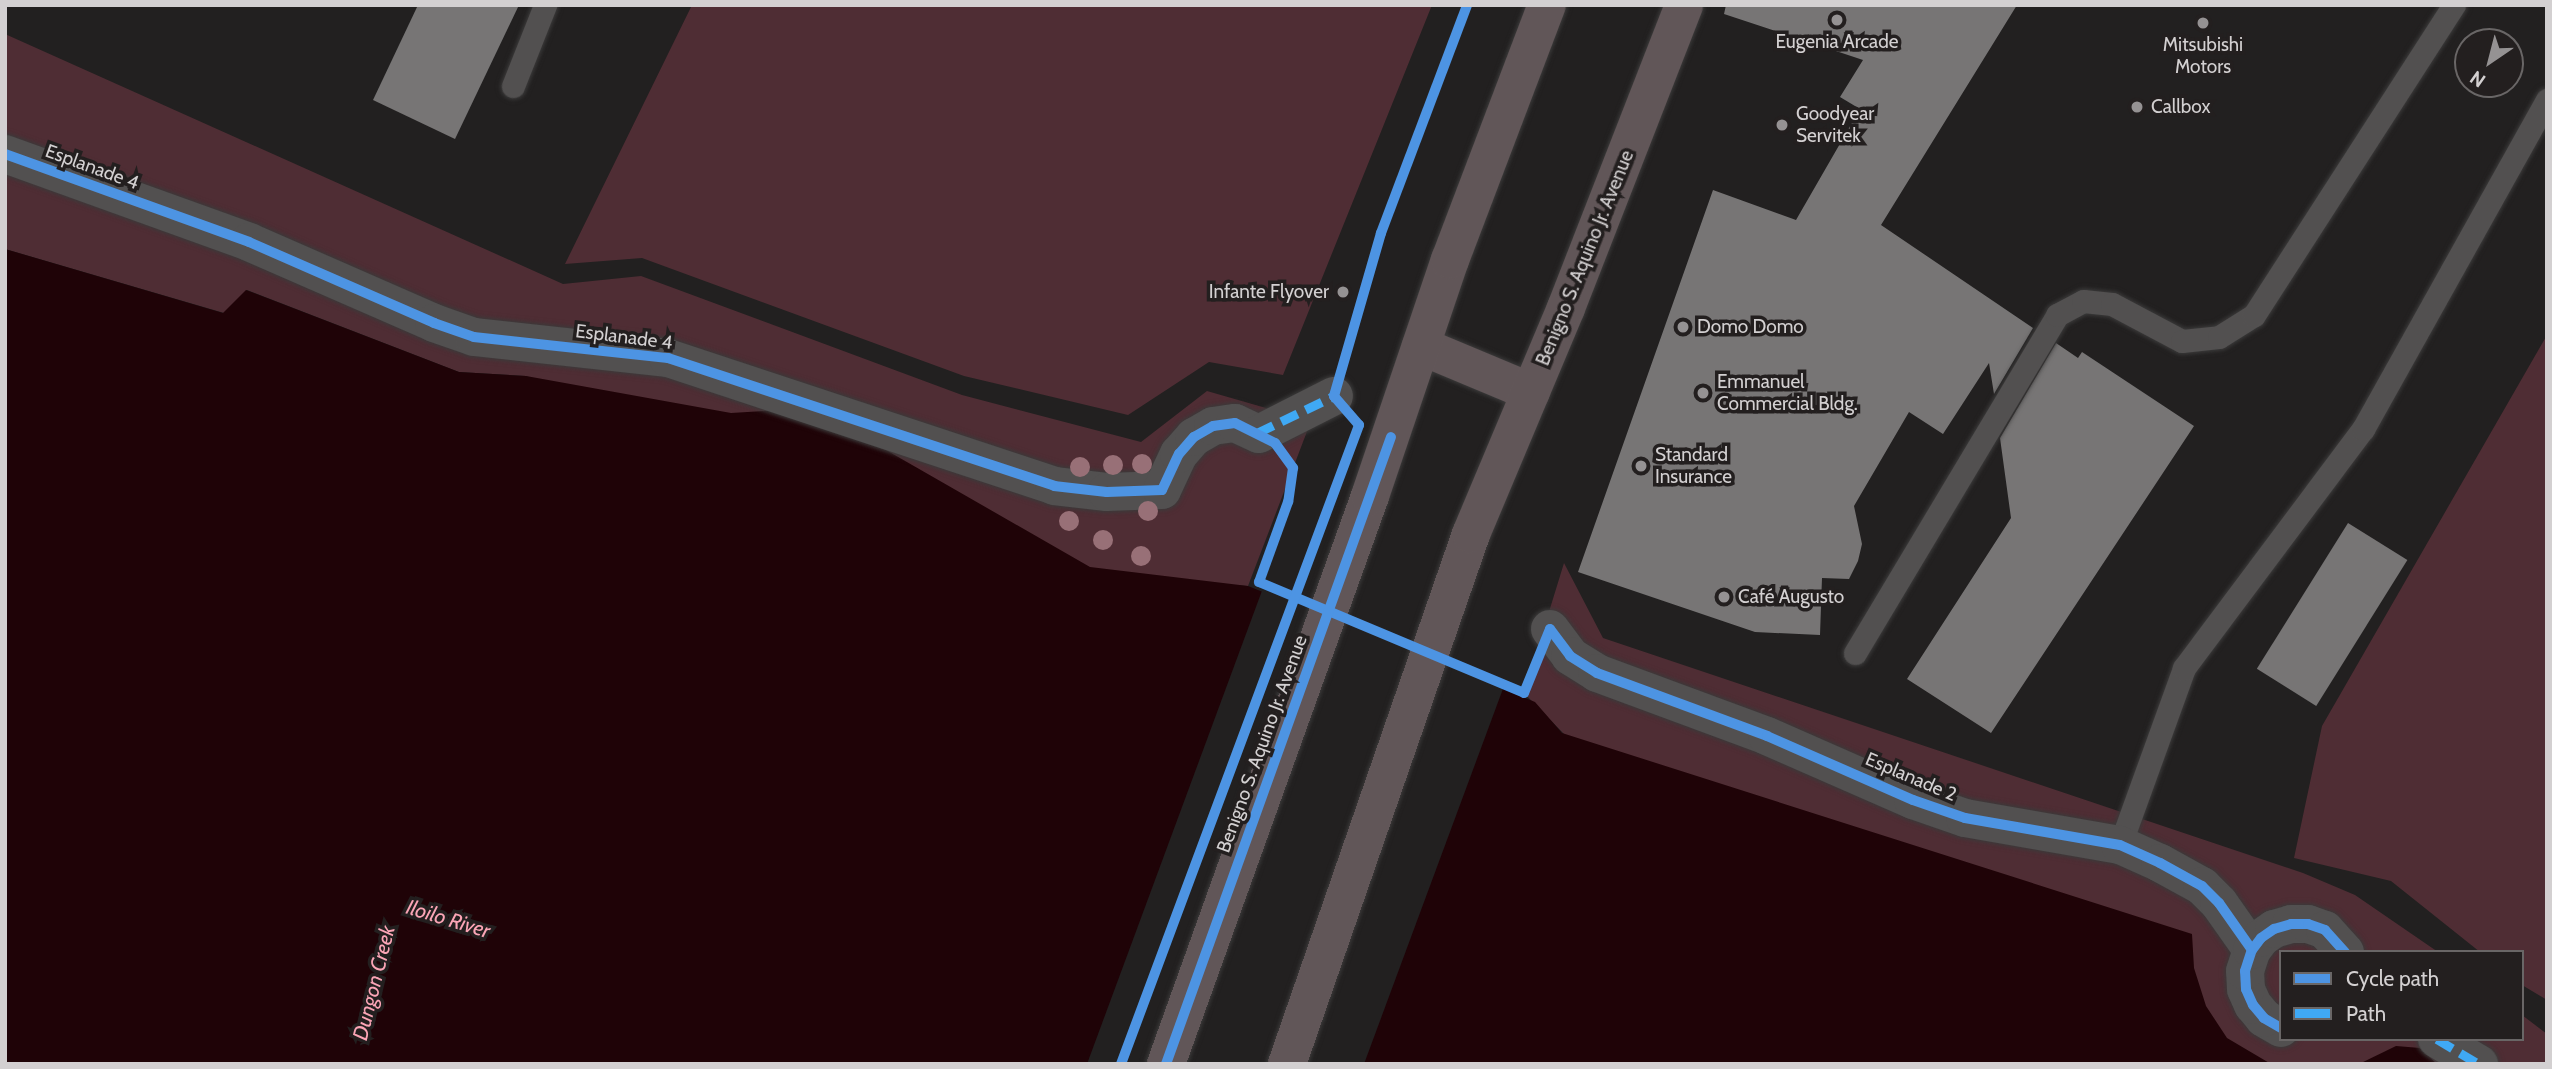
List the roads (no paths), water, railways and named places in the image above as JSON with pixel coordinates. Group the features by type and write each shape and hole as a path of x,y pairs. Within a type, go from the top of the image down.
{"highway":[{"name":"Benigno S. Aquino Jr. Avenue","path":"1166,1064 1370,496 1421,346 1547,5"},
{"name":"Benigno S. Aquino Jr. Avenue","path":"1287,1064 1471,534 1531,392 1684,5"},
{"path":"1421,346 1531,392"}],"street":[{"name":"Esplanade 4","path":"5,154 249,243 434,323 474,337 668,358 1054,486 1107,492 1162,490 1179,454 1194,437 1213,426 1235,423 1259,434 1334,396"},
{"name":"Esplanade 2","path":"1550,629 1570,656 1597,673 1767,736 1913,800 1965,818 2120,845 2202,886 2219,903 2252,950"},
{"path":"2279,1027 2264,1018 2246,989 2245,971 2252,950 2274,929 2291,924 2308,924 2325,930 2343,950"},
{"path":"2440,1041 2479,1064"}],"lane":[{"path":"513,86 545,5"},
{"path":"1855,653 2057,315 2083,301 2112,304 2182,341 2219,337 2254,315 2454,5"},
{"path":"2120,845 2184,668 2363,429 2547,100"}],"water":[{"path":"5,249 223,313 246,290 459,372 526,376 731,413 783,410 886,450 1090,567 1248,586 1535,702 1562,733 2192,934 2194,968 2206,1006 2227,1038 2271,1064 5,1064"},
{"path":"2396,1046 2420,1048 2437,1064 2359,1064"}],"place":[{"name":"Eugenia Arcade","path":"1837,20"},
{"name":"Mitsubishi Motors","path":"2203,23"},
{"name":"Callbox","path":"2137,107"},
{"name":"Goodyear Servitek","path":"1782,125"},
{"name":"Infante Flyover","path":"1343,292"},
{"name":"Domo Domo","path":"1683,327"},
{"name":"Emmanuel Commercial Bldg.","path":"1703,393"},
{"name":"Standard Insurance","path":"1641,466"},
{"name":"Café Augusto","path":"1724,597"}],"water label":[{"name":"Iloilo River","path":"448,919"},
{"name":"Dungon Creek","path":"374,983"}]}
